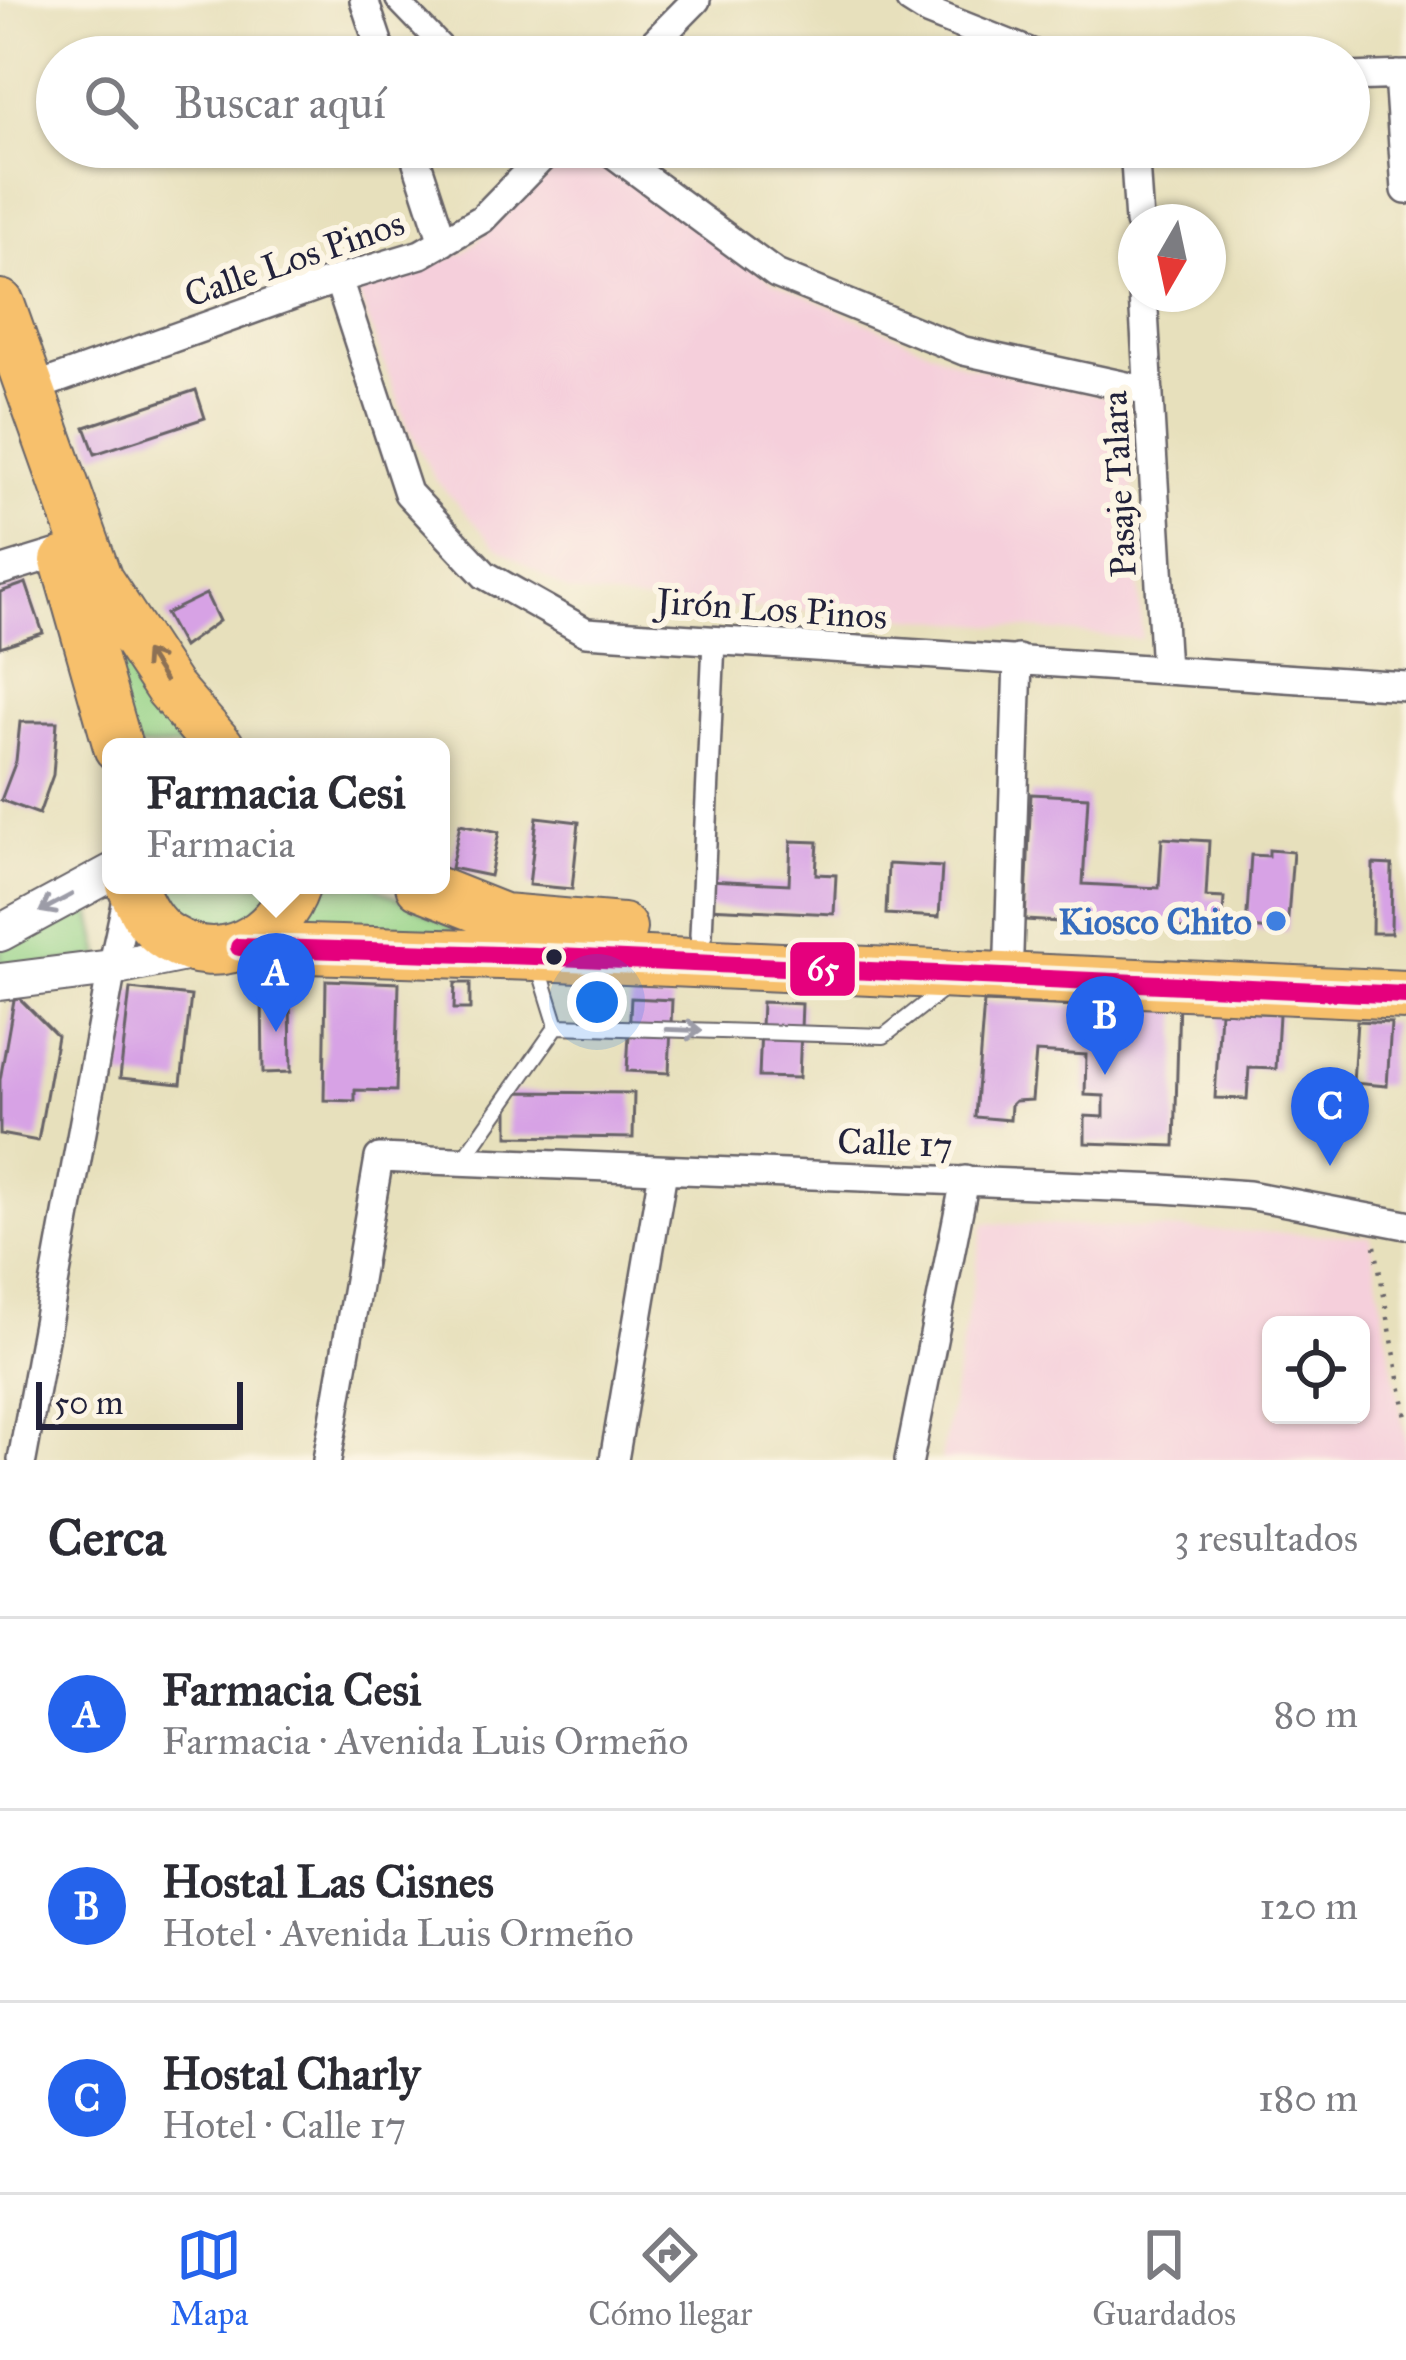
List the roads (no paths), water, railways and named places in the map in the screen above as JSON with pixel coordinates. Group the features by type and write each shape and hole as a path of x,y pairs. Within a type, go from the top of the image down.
{"highway":[{"path":"0,304 15,388 116,738"},
{"path":"15,388 98,580 169,688 212,738"},
{"path":"135,894 144,914 168,938 219,949 701,934 1406,995"},
{"path":"219,949 268,932 289,908 293,894"},
{"path":"443,894 503,918 530,938 978,959 1406,964"}],"street":[{"path":"364,0 376,36"},
{"path":"397,0 432,36"},
{"path":"661,36 696,0"},
{"path":"910,0 989,36"},
{"path":"1370,76 1402,75 1406,190"},
{"path":"419,168 443,242"},
{"name":"Calle Los Pinos","path":"15,388 421,254 482,219 529,168"},
{"path":"632,168 776,274 964,351 1149,391"},
{"path":"1135,168 1138,204"},
{"name":"Jirón Los Pinos","path":"338,279 408,493 485,575 586,632 1406,686"},
{"name":"Pasaje Talara","path":"1144,312 1165,670"},
{"path":"0,571 62,552"},
{"path":"701,934 714,640"},
{"path":"978,959 1018,659"},
{"path":"0,933 102,878"},
{"path":"22,1460 129,894"},
{"path":"0,982 219,949"},
{"name":"Calle 17","path":"327,1460 379,1158 1249,1196 1406,1225"},
{"path":"614,1460 663,1171"},
{"path":"908,1460 965,1180"}],"lane":[{"path":"530,938 557,1026"},
{"path":"557,1026 884,1036 978,959"},
{"path":"463,1160 557,1026"}],"place":[{"name":"Kiosco Chito","path":"1276,921"},
{"name":"Farmacia Cesi","path":"276,1032"},
{"name":"Hostal Las Cisnes","path":"1105,1075"},
{"name":"Hostal Charly","path":"1330,1166"}]}
